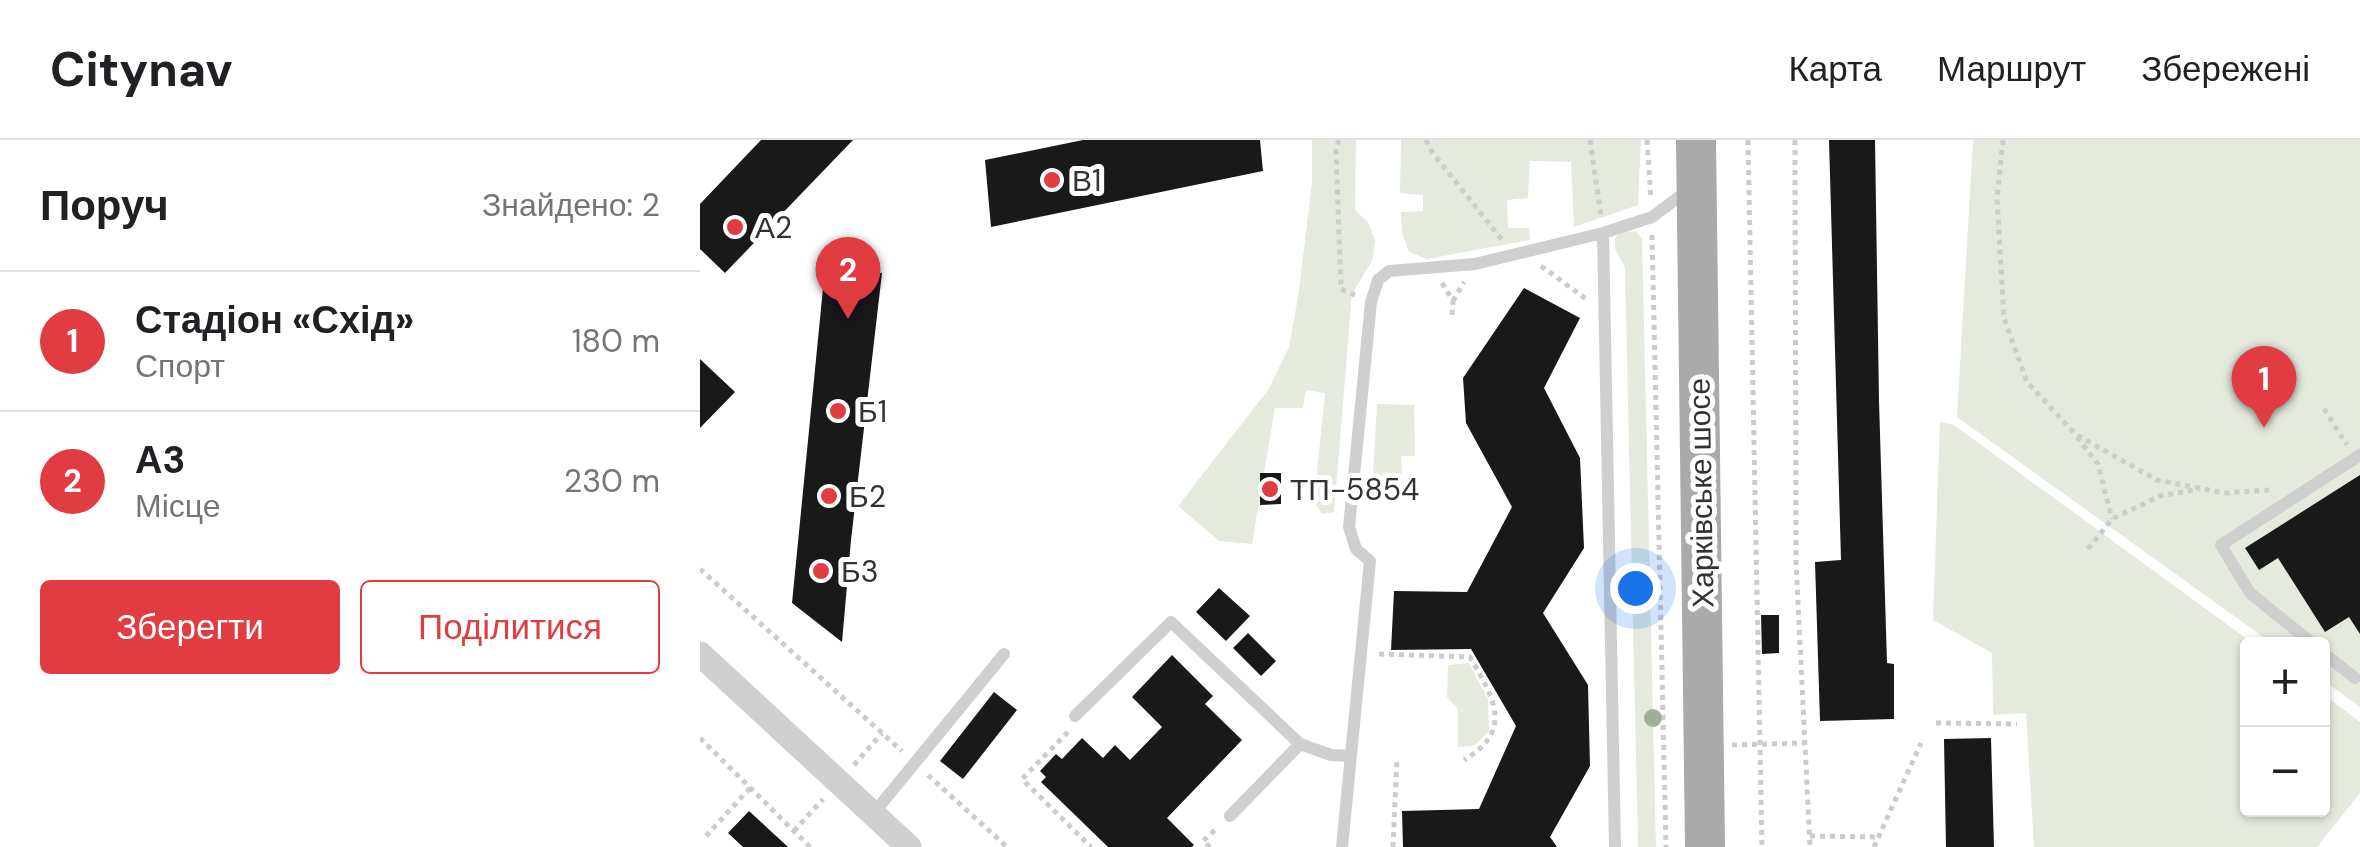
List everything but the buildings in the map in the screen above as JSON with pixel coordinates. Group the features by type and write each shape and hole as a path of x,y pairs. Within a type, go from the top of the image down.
{"main road":[{"name":"Харківське шосе","path":"1696,140 1705,847"}],"street":[{"path":"700,654 909,847"}],"lane":[{"path":"1342,847 1370,561 1356,550 1349,527 1371,302 1378,280 1389,271 1474,264 1604,233 1652,217 1697,184"},
{"path":"1604,233 1614,847"},
{"path":"2305,637 2250,593 2222,545 2360,455"},
{"path":"1076,716 1171,622 1300,744 1330,756 1351,756"},
{"path":"873,814 1004,654"},
{"path":"2330,658 2355,678"},
{"path":"1230,816 1300,744"}],"path":[{"path":"1339,140 1336,149 1341,289 1371,302"},
{"path":"1426,140 1518,253 1606,313"},
{"path":"1590,140 1604,233"},
{"path":"1647,140 1666,847"},
{"path":"1748,140 1762,847"},
{"path":"1794,140 1796,561 1810,847"},
{"path":"2003,140 1997,198 2004,318 2028,382 2098,464 2112,519"},
{"path":"1433,267 1453,302 1452,317"},
{"path":"2324,409 2350,449 2360,443"},
{"path":"2075,434 2157,480 2224,494 2264,492 2283,486"},
{"path":"2088,550 2112,519 2160,496 2202,489"},
{"path":"700,569 1007,847"},
{"path":"1362,649 1373,654 1470,657 1495,706 1496,723 1480,751 1464,760"},
{"path":"1076,716 1070,730 1022,779 1091,847"},
{"path":"1936,723 2017,724"},
{"path":"700,738 809,846"},
{"path":"1874,847 1921,743"},
{"path":"1393,847 1397,758"},
{"path":"706,836 750,788"},
{"path":"1210,847 1204,841 1230,816"},
{"path":"1810,836 1879,836"}],"shaded area":[{"path":"1312,140 1356,140 1355,210 1368,222 1375,240 1373,259 1352,294 1334,512 1322,514 1314,501 1325,393 1306,390 1303,408 1275,408 1252,544 1219,541 1178,506 1268,390 1289,347 1312,183"},
{"path":"1401,140 1641,140 1638,205 1574,227 1571,162 1530,161 1528,198 1507,200 1508,228 1529,228 1530,240 1427,259 1409,252 1402,232 1401,212 1423,211 1423,195 1400,193"},
{"path":"1973,140 2360,140 2360,707 2330,685 2330,637 2263,637 1957,417"},
{"path":"1636,231 1642,239 1656,847 1638,847 1625,268 1615,249 1615,238 1621,232"},
{"path":"1377,404 1414,405 1415,456 1401,456 1403,495 1372,494"},
{"path":"1940,422 1954,425 2244,637 2240,637 2240,817 2330,817 2330,699 2360,722 2360,793 2317,847 2034,847 2026,713 1993,715 1992,653 1933,620"},
{"path":"1469,663 1488,699 1489,732 1473,746 1458,747 1458,709 1447,697 1448,665"}],"place":[{"name":"В1","path":"1052,180"},
{"name":"А2","path":"735,227"},
{"name":"А3","path":"848,319"},
{"name":"Б1","path":"838,411"},
{"name":"Стадіон «Схід»","path":"2264,428"},
{"name":"ТП-5854","path":"1270,489"},
{"name":"Б2","path":"829,496"},
{"name":"Б3","path":"821,571"}]}
